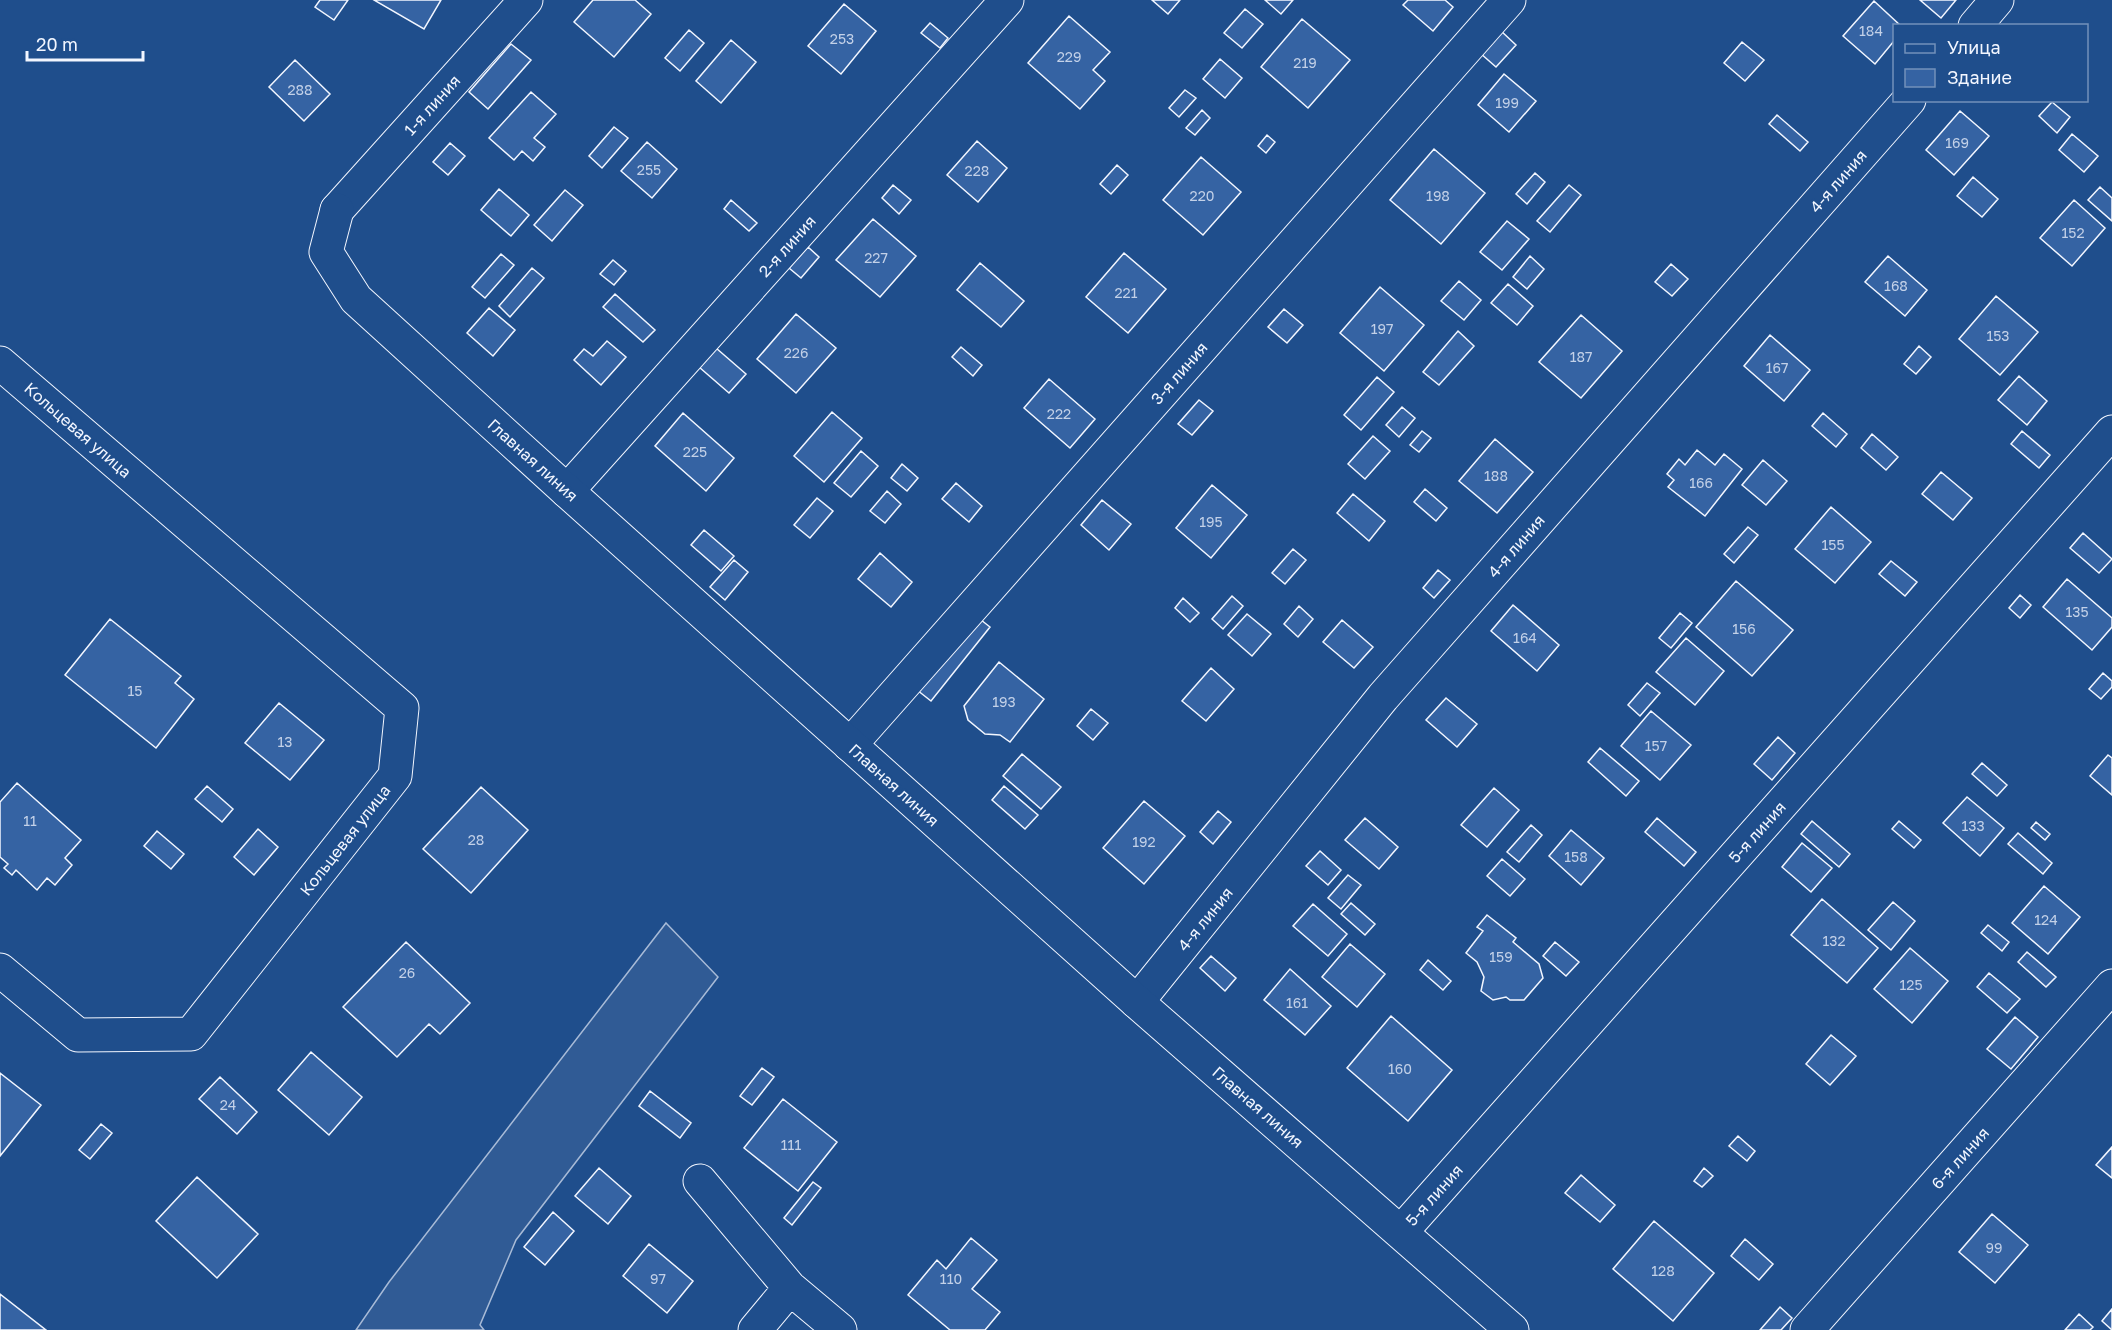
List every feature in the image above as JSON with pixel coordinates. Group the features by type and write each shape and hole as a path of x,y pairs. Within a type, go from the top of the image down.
{"street":[{"name":"1-я линия","path":"337,210 526,0"},
{"name":"2-я линия","path":"567,491 1007,0"},
{"name":"3-я линия","path":"850,745 1509,0"},
{"path":"1977,24 1997,0"},
{"name":"4-я линия","path":"1137,1002 1383,697 1907,102"},
{"name":"Главная линия","path":"337,210 326,252 356,299 1137,1002 1512,1330"},
{"name":"Кольцевая улица","path":"0,363 402,708 395,776 191,1034 78,1035 0,970"},
{"name":"5-я линия","path":"1401,1232 2112,432"},
{"name":"6-я линия","path":"1808,1330 2112,987"},
{"path":"700,1181 790,1288 840,1330"},
{"path":"755,1330 790,1288"}],"shaded area":[{"path":"666,923 718,977 516,1240 480,1325 484,1330 356,1330 389,1282"}],"building":[{"path":"320,0 348,0 334,20 315,7"},
{"path":"374,0 441,0 424,29"},
{"path":"593,0 635,0 651,14 614,57 574,22"},
{"path":"1152,0 1180,0 1168,14"},
{"path":"1265,0 1293,0 1281,14"},
{"path":"1408,0 1445,0 1453,7 1433,31 1403,5"},
{"path":"1920,0 1956,0 1941,18"},
{"path":"1874,1 1899,24 1893,24 1893,42 1875,64 1843,36"},
{"path":"844,4 876,31 841,74 808,46"},
{"path":"1245,9 1263,24 1242,48 1224,33"},
{"path":"1069,16 1110,52 1093,70 1105,81 1080,109 1028,63"},
{"path":"1302,19 1350,60 1308,108 1261,67"},
{"path":"930,23 948,38 940,48 921,33"},
{"path":"689,30 704,43 680,71 665,58"},
{"path":"1500,30 1516,45 1496,67 1480,53"},
{"path":"731,40 756,62 721,103 696,81"},
{"path":"1742,42 1764,60 1745,81 1724,63"},
{"path":"511,44 531,60 488,109 469,92"},
{"path":"1220,59 1242,78 1225,98 1203,79"},
{"path":"295,60 330,94 304,121 269,87"},
{"path":"1504,74 1536,101 1509,132 1478,105"},
{"path":"1185,90 1196,98 1179,117 1169,108"},
{"path":"531,92 556,114 534,138 545,147 533,161 522,151 514,160 489,138"},
{"path":"2052,102 2070,117 2057,133 2039,116"},
{"path":"1202,110 1210,118 1195,135 1186,128"},
{"path":"1960,111 1989,136 1954,175 1926,150"},
{"path":"1777,115 1808,142 1800,151 1769,124"},
{"path":"614,127 628,138 602,168 589,156"},
{"path":"2072,134 2098,156 2084,172 2059,150"},
{"path":"1267,135 1275,142 1266,153 1258,146"},
{"path":"977,141 1007,168 978,202 947,175"},
{"path":"647,142 677,169 652,198 621,171"},
{"path":"450,143 465,156 448,175 433,162"},
{"path":"1434,149 1485,193 1441,244 1390,200"},
{"path":"1201,157 1241,192 1203,235 1163,200"},
{"path":"1117,165 1128,175 1111,194 1100,184"},
{"path":"1535,173 1545,182 1527,204 1516,194"},
{"path":"1973,177 1998,199 1982,217 1957,196"},
{"path":"893,185 911,200 899,214 882,198"},
{"path":"1569,185 1581,195 1550,232 1537,221"},
{"path":"2100,187 2112,198 2112,221 2088,200"},
{"path":"499,189 529,215 511,236 481,210"},
{"path":"565,190 583,205 552,241 534,225"},
{"path":"731,200 757,223 749,231 724,209"},
{"path":"2074,200 2105,228 2072,266 2040,238"},
{"path":"873,219 916,256 880,297 836,260"},
{"path":"1507,221 1529,239 1502,270 1480,252"},
{"path":"808,247 819,257 801,278 789,268"},
{"path":"1124,253 1166,289 1128,333 1086,297"},
{"path":"501,254 514,265 485,298 472,287"},
{"path":"1530,256 1544,269 1527,289 1513,277"},
{"path":"1888,256 1927,290 1905,316 1865,282"},
{"path":"613,260 626,271 614,285 600,274"},
{"path":"980,263 1024,301 1001,327 957,290"},
{"path":"1671,264 1688,279 1672,296 1655,282"},
{"path":"532,268 544,278 510,317 499,306"},
{"path":"1459,281 1481,300 1464,320 1441,301"},
{"path":"1508,284 1533,306 1517,325 1491,303"},
{"path":"1380,287 1424,325 1384,371 1340,333"},
{"path":"615,294 655,330 643,342 603,307"},
{"path":"1996,296 2038,332 2000,375 1959,339"},
{"path":"489,308 515,330 493,356 467,333"},
{"path":"1284,309 1303,325 1287,343 1268,327"},
{"path":"796,314 836,348 796,393 757,359"},
{"path":"1581,315 1622,351 1581,398 1539,362"},
{"path":"1458,331 1474,346 1439,385 1423,372"},
{"path":"1770,335 1810,370 1784,401 1744,366"},
{"path":"607,341 626,357 601,385 574,360 584,349 593,356"},
{"path":"1919,346 1931,357 1916,374 1904,364"},
{"path":"961,347 982,365 973,376 952,357"},
{"path":"716,348 746,374 729,393 699,367"},
{"path":"2019,376 2047,401 2027,425 1998,400"},
{"path":"1377,377 1394,392 1361,430 1344,415"},
{"path":"1049,379 1095,419 1070,448 1024,408"},
{"path":"1199,400 1213,411 1192,435 1178,424"},
{"path":"1402,407 1415,418 1399,437 1386,425"},
{"path":"832,412 862,438 824,482 794,456"},
{"path":"683,413 734,458 706,491 655,446"},
{"path":"1823,413 1847,434 1836,447 1812,426"},
{"path":"1422,431 1431,438 1419,452 1410,445"},
{"path":"2022,431 2050,455 2039,468 2011,444"},
{"path":"1872,434 1898,457 1886,470 1861,448"},
{"path":"1373,436 1390,451 1365,479 1348,464"},
{"path":"1495,439 1533,472 1497,513 1459,481"},
{"path":"1697,450 1715,465 1724,454 1742,469 1705,516 1668,487 1674,480 1667,474 1679,459 1685,465"},
{"path":"861,451 878,466 851,497 834,483"},
{"path":"1763,460 1787,481 1766,505 1742,485"},
{"path":"902,464 918,478 907,491 891,478"},
{"path":"1941,472 1972,498 1953,520 1922,494"},
{"path":"956,483 982,506 969,522 942,499"},
{"path":"1212,485 1247,515 1211,558 1176,528"},
{"path":"1425,489 1447,508 1436,521 1414,502"},
{"path":"887,491 901,504 885,523 870,511"},
{"path":"1353,494 1385,521 1369,541 1337,513"},
{"path":"817,498 833,511 810,538 794,525"},
{"path":"1102,500 1131,524 1109,550 1081,525"},
{"path":"1831,507 1871,542 1835,583 1795,549"},
{"path":"1748,527 1758,535 1734,563 1724,554"},
{"path":"704,530 734,556 721,571 691,545"},
{"path":"2083,533 2112,559 2099,573 2070,548"},
{"path":"1293,549 1306,560 1285,584 1272,573"},
{"path":"880,553 912,582 891,607 858,579"},
{"path":"734,560 748,572 725,600 710,587"},
{"path":"1891,561 1917,582 1905,596 1879,574"},
{"path":"1438,570 1450,580 1434,598 1423,588"},
{"path":"2067,579 2112,618 2112,627 2092,650 2043,607"},
{"path":"1736,581 1793,630 1752,676 1696,627"},
{"path":"2020,595 2031,605 2020,618 2009,608"},
{"path":"1232,596 1243,606 1223,629 1212,619"},
{"path":"1183,598 1199,613 1190,622 1175,608"},
{"path":"1513,605 1559,645 1537,671 1491,631"},
{"path":"1299,606 1313,619 1298,637 1284,624"},
{"path":"1680,613 1692,623 1671,648 1659,638"},
{"path":"1247,614 1271,634 1252,656 1228,635"},
{"path":"976,616 990,627 931,701 917,690"},
{"path":"110,619 181,676 175,683 194,699 156,748 65,675"},
{"path":"1342,620 1373,647 1354,668 1323,642"},
{"path":"1686,638 1724,671 1695,705 1656,672"},
{"path":"999,662 1044,699 1010,742 1000,735 985,734 968,720 964,706"},
{"path":"1211,668 1234,689 1206,721 1182,701"},
{"path":"2103,673 2112,681 2112,687 2101,699 2089,689"},
{"path":"1647,683 1660,693 1640,716 1628,705"},
{"path":"1446,698 1477,724 1457,747 1426,720"},
{"path":"279,703 324,740 290,780 245,743"},
{"path":"1091,709 1108,723 1093,740 1077,726"},
{"path":"1651,711 1691,745 1660,780 1621,746"},
{"path":"1778,737 1795,753 1772,780 1754,764"},
{"path":"1600,748 1639,781 1626,796 1588,762"},
{"path":"1022,754 1061,787 1041,809 1003,776"},
{"path":"2108,755 2112,758 2112,795 2090,776"},
{"path":"1982,763 2007,785 1997,796 1972,774"},
{"path":"17,783 81,840 65,858 72,865 55,885 47,878 37,890 16,870 12,875 4,868 8,864 0,857 0,802"},
{"path":"207,786 233,809 222,822 195,799"},
{"path":"1004,786 1038,815 1025,829 992,800"},
{"path":"481,787 528,830 471,893 423,849"},
{"path":"1494,788 1519,810 1487,847 1461,825"},
{"path":"1967,797 2004,828 1980,856 1943,823"},
{"path":"1144,801 1185,836 1144,884 1103,848"},
{"path":"1218,811 1231,822 1213,844 1200,832"},
{"path":"1365,818 1398,847 1379,869 1345,840"},
{"path":"1657,818 1696,852 1684,866 1645,832"},
{"path":"1812,821 1850,854 1839,867 1801,834"},
{"path":"1899,821 1921,840 1914,848 1892,829"},
{"path":"2036,822 2050,834 2045,840 2031,828"},
{"path":"1531,825 1542,835 1519,862 1507,852"},
{"path":"258,829 278,847 254,875 234,857"},
{"path":"1571,830 1604,858 1581,885 1549,856"},
{"path":"157,831 184,854 171,869 144,846"},
{"path":"2018,833 2052,863 2043,874 2008,844"},
{"path":"1802,843 1832,868 1811,892 1782,867"},
{"path":"1320,851 1341,870 1328,885 1306,866"},
{"path":"1502,859 1525,879 1510,896 1487,876"},
{"path":"1348,875 1361,885 1341,909 1328,898"},
{"path":"2044,886 2080,917 2048,954 2012,923"},
{"path":"1822,899 1878,948 1847,983 1791,935"},
{"path":"1893,902 1915,921 1891,950 1868,930"},
{"path":"1351,903 1375,924 1365,935 1341,914"},
{"path":"1313,904 1347,934 1328,956 1293,926"},
{"path":"1487,915 1516,938 1513,942 1539,964 1543,978 1524,1000 1510,1000 1506,997 1493,1000 1481,991 1484,977 1477,962 1466,953 1483,931 1477,927"},
{"path":"1988,925 2009,942 2002,951 1981,933"},
{"path":"406,942 470,1003 440,1034 429,1024 397,1057 343,1007"},
{"path":"1555,942 1579,962 1566,976 1543,956"},
{"path":"1350,944 1385,974 1357,1007 1322,977"},
{"path":"1910,948 1948,981 1912,1023 1874,989"},
{"path":"2027,952 2056,977 2046,987 2018,962"},
{"path":"1211,956 1236,978 1225,991 1200,968"},
{"path":"1428,960 1451,981 1443,990 1420,970"},
{"path":"1290,969 1331,1006 1305,1035 1264,1000"},
{"path":"1989,973 2020,999 2007,1013 1977,987"},
{"path":"1391,1016 1452,1070 1408,1121 1347,1068"},
{"path":"2015,1017 2038,1037 2011,1069 1987,1049"},
{"path":"1831,1035 1856,1056 1830,1085 1806,1064"},
{"path":"311,1052 362,1097 329,1135 278,1090"},
{"path":"762,1068 774,1077 752,1105 740,1096"},
{"path":"0,1073 41,1105 0,1156"},
{"path":"220,1077 257,1112 237,1134 199,1099"},
{"path":"650,1091 691,1123 680,1138 639,1106"},
{"path":"783,1099 837,1142 798,1191 744,1148"},
{"path":"101,1124 112,1133 90,1159 79,1150"},
{"path":"1738,1136 1755,1151 1747,1161 1729,1146"},
{"path":"2112,1147 2112,1178 2096,1165"},
{"path":"599,1168 631,1196 608,1224 575,1196"},
{"path":"1704,1168 1713,1176 1702,1187 1694,1181"},
{"path":"1581,1175 1615,1205 1600,1222 1565,1193"},
{"path":"197,1177 258,1234 217,1278 156,1221"},
{"path":"813,1182 821,1188 792,1225 784,1218"},
{"path":"553,1212 574,1231 545,1265 524,1247"},
{"path":"1992,1214 2028,1245 1995,1283 1959,1252"},
{"path":"1654,1221 1714,1273 1673,1321 1613,1269"},
{"path":"971,1238 997,1260 972,1289 1000,1312 985,1330 950,1330 908,1295 937,1260 946,1269"},
{"path":"1745,1239 1773,1264 1759,1280 1731,1256"},
{"path":"649,1244 693,1281 667,1313 623,1276"},
{"path":"0,1294 46,1330 0,1330"},
{"path":"1780,1307 1792,1318 1781,1330 1760,1330"},
{"path":"2112,1309 2112,1330 2102,1321"},
{"path":"2079,1314 2093,1327 2090,1330 2065,1330"}]}
